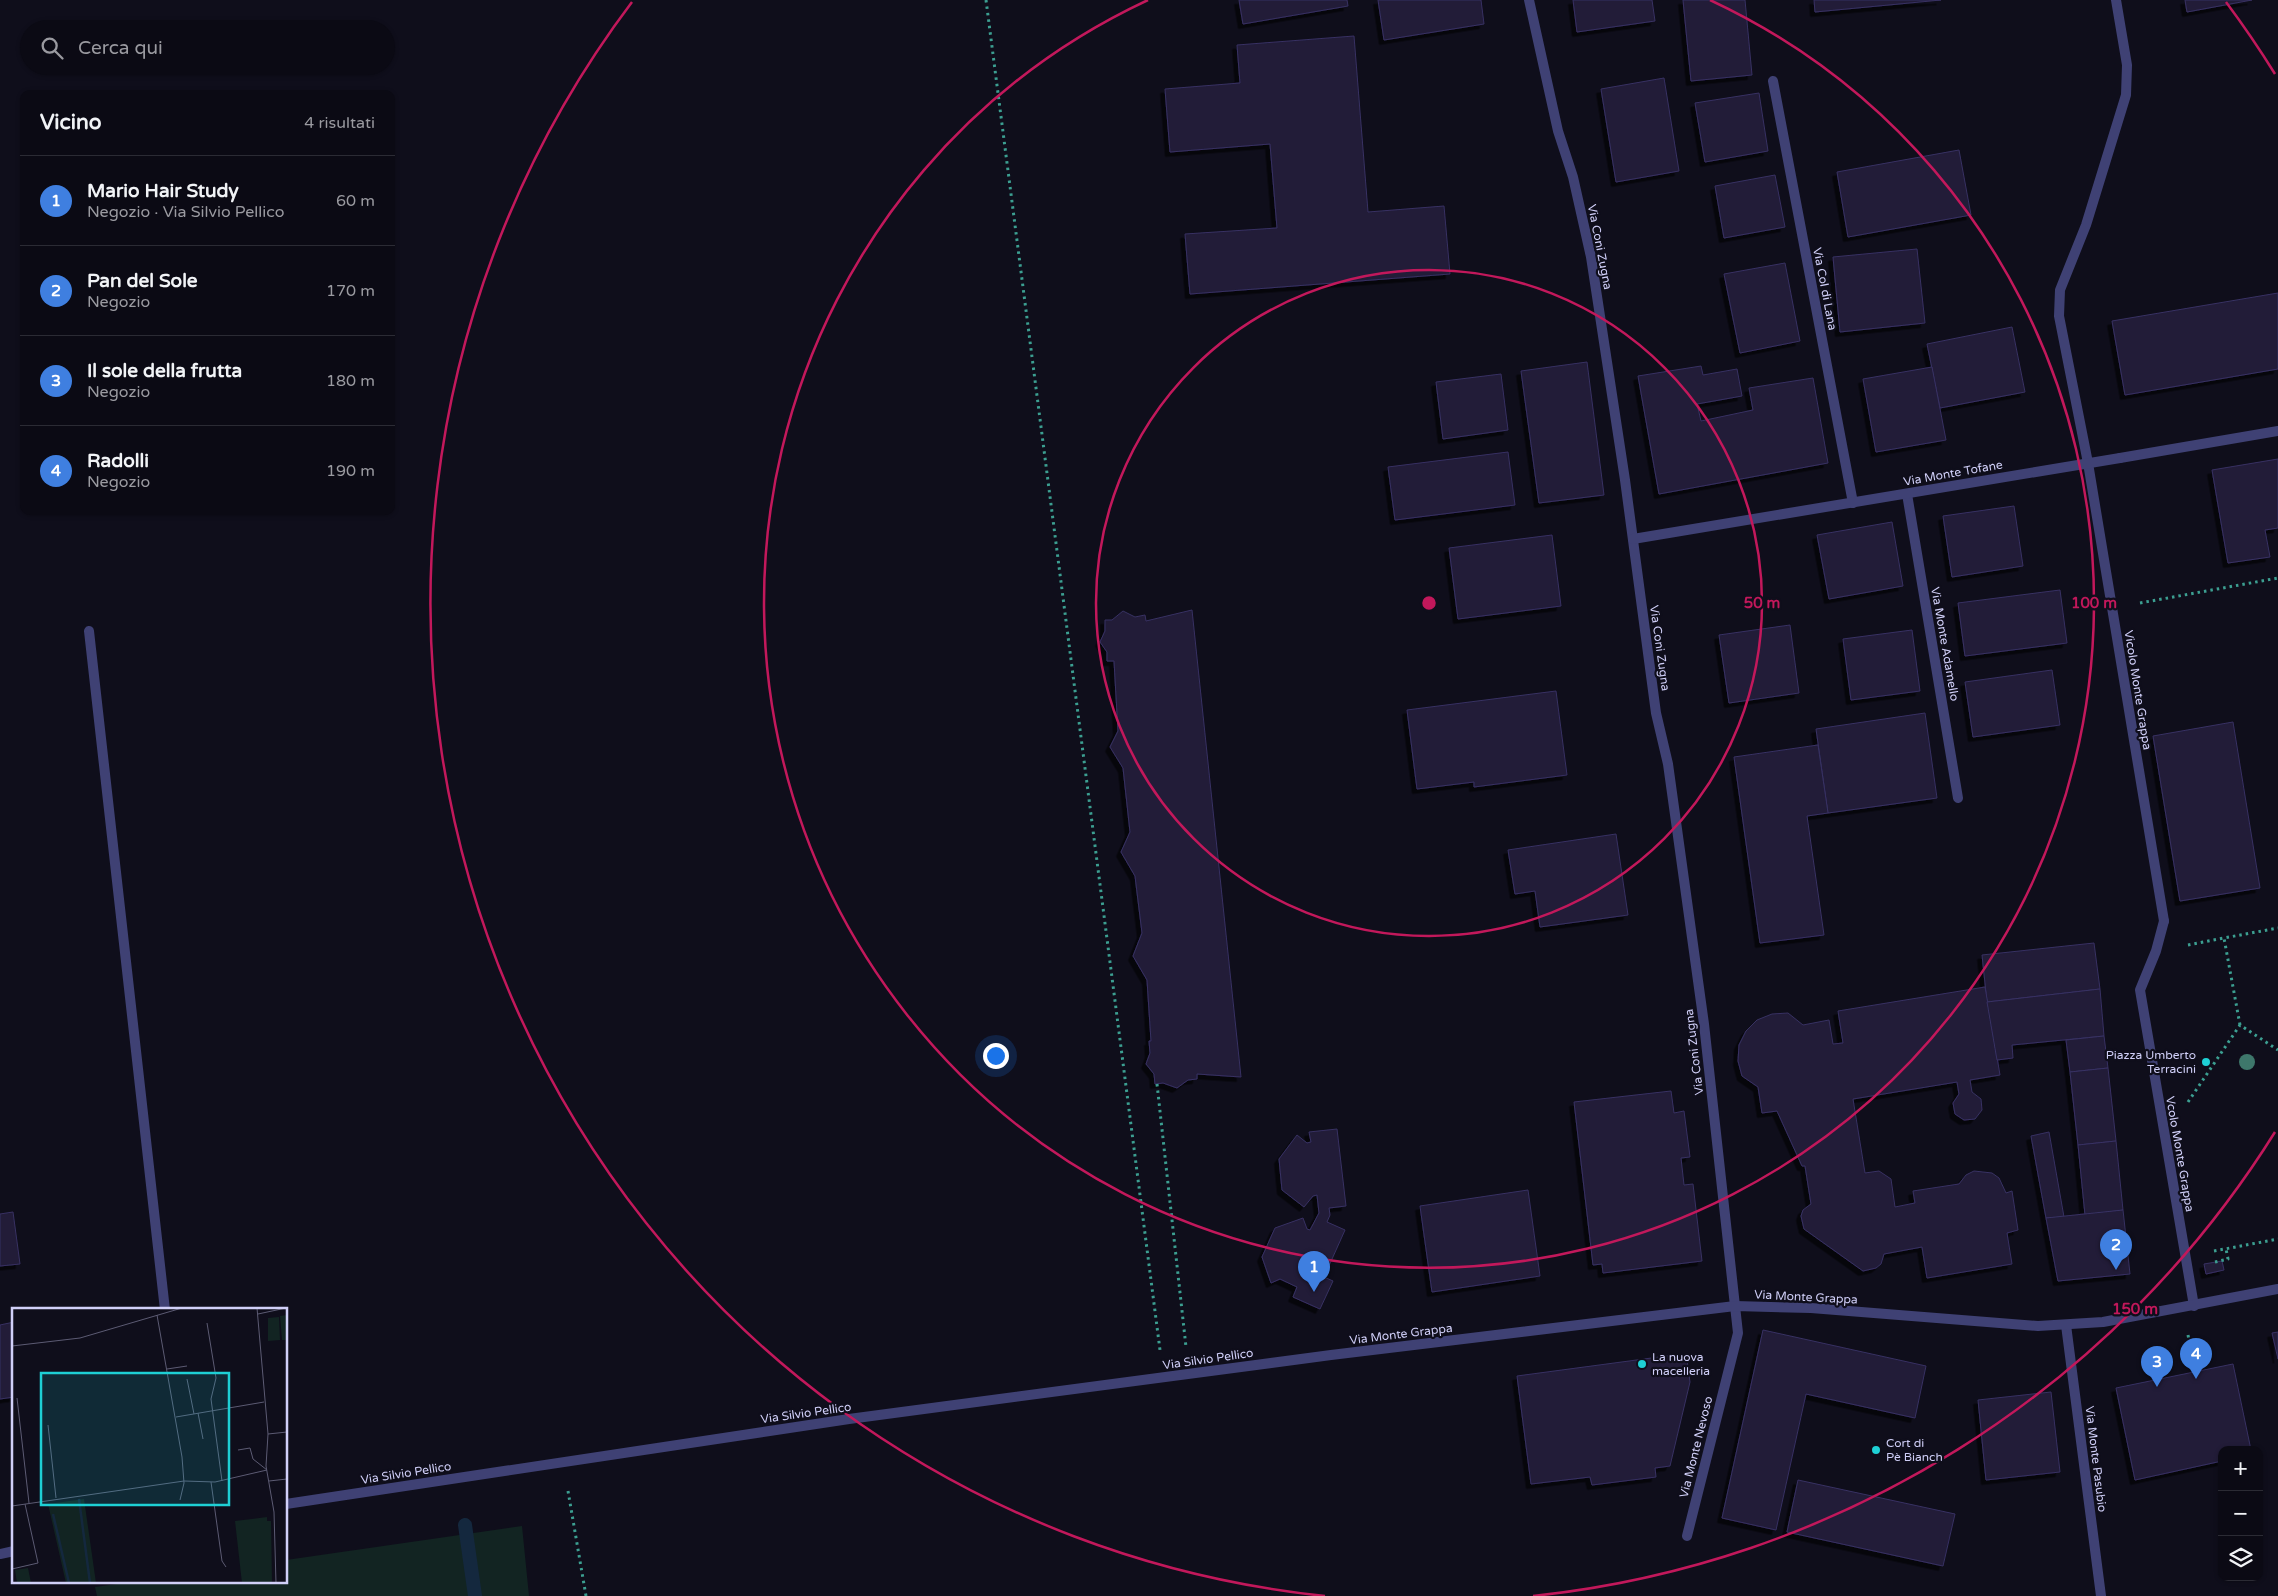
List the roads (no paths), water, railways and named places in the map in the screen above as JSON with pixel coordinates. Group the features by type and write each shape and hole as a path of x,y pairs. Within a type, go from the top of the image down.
{"street":[{"name":"Via Coni Zugna","path":"1529,0 1558,131 1575,186 1591,257 1633,539 1656,714 1668,764 1704,1024 1735,1306"},
{"name":"Vicolo Monte Grappa","path":"2116,0 2127,65 2126,94 2086,226 2060,290 2059,316 2088,463 2164,920"},
{"name":"Via Col di Lana","path":"1773,80 1853,503"},
{"name":"Via Monte Tofane","path":"1633,539 2278,431"},
{"name":"Via Monte Adamello","path":"1907,494 1958,798"},
{"path":"89,631 165,1308"},
{"name":"Vcolo Monte Grappa","path":"2164,920 2156,951 2140,990 2194,1306"},
{"name":"Via Monte Grappa","path":"1331,1355 1735,1306 1811,1308 2016,1326 2066,1325 2103,1322 2278,1289"},
{"name":"Via Monte Nevoso","path":"1686,1536 1738,1333 1735,1306"},
{"name":"Via Monte Pasubio","path":"2066,1325 2101,1596"},
{"name":"Via Silvio Pellico","path":"288,1504 849,1419 1331,1355"}],"waterway":[{"path":"465,1525 475,1596"}],"place":[{"name":"Piazza Umberto Terracini","path":"2206,1062"},
{"name":"Pan del Sole","path":"2116,1270"},
{"name":"Mario Hair Study","path":"1314,1292"},
{"name":"La nuova macelleria","path":"1642,1364"},
{"name":"Radolli","path":"2196,1379"},
{"name":"Il sole della frutta","path":"2157,1387"},
{"name":"Cort di Pè Bianch","path":"1876,1450"}]}
